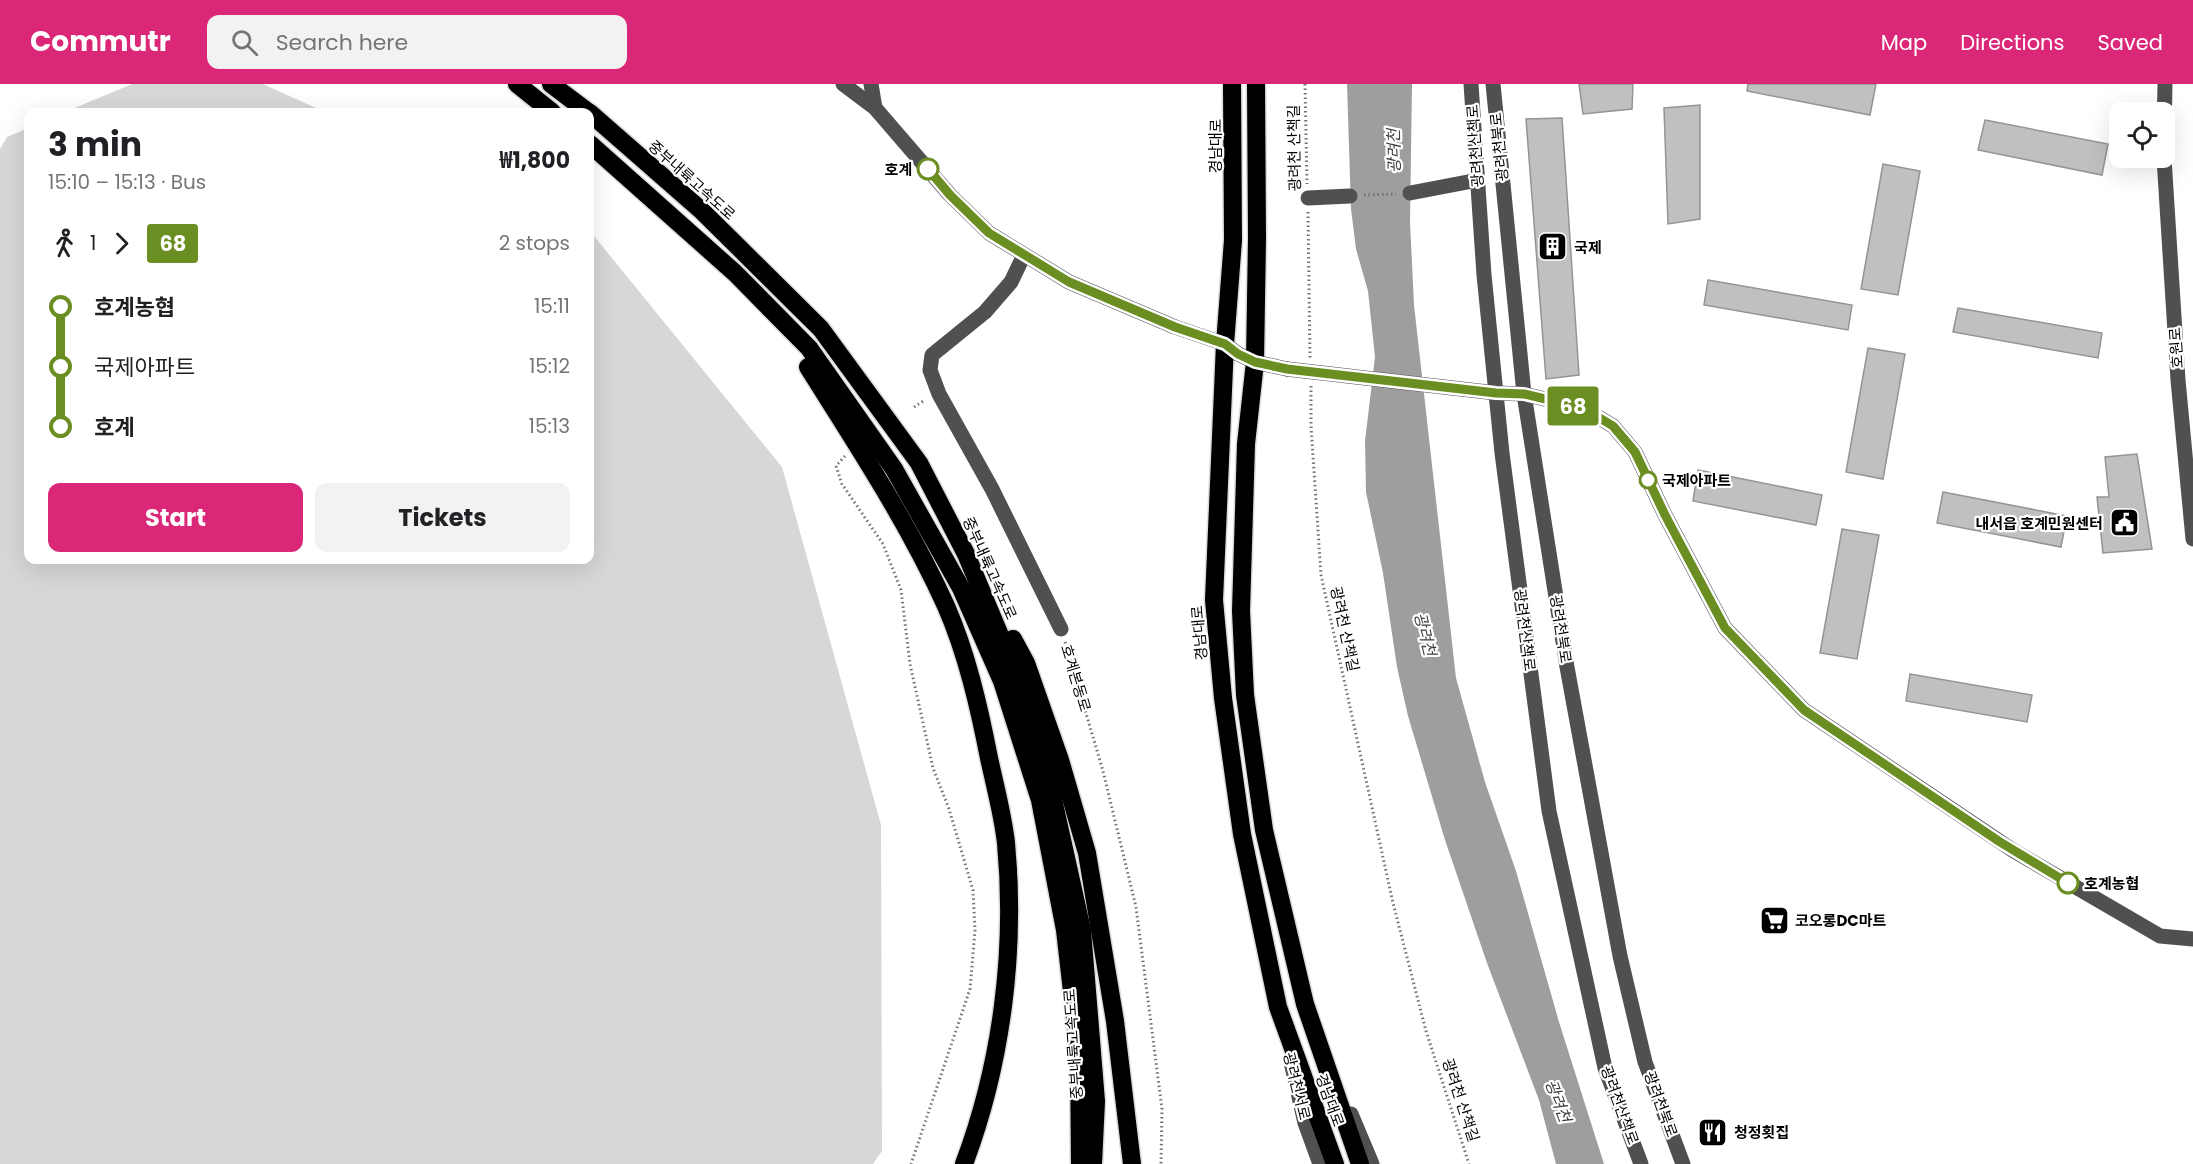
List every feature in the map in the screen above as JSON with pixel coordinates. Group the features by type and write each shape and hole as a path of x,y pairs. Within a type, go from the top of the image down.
{"highway":[{"path":"517,84 547,108"},
{"name":"중부내륙고속도로","path":"551,84 582,108"},
{"name":"경남대로","path":"1232,84 1233,240 1225,344 1214,600 1223,698 1242,834 1278,1007 1335,1164"},
{"name":"경남대로","path":"1256,84 1255,362 1246,444 1241,611 1245,695 1264,830 1305,1004 1360,1164"},
{"name":"중부내륙고속도로","path":"594,117 702,211 821,329 919,463 966,554 1014,669 1049,781 1082,930 1096,1101 1093,1164"},
{"name":"중부내륙고속도로","path":"594,148 735,273 809,348 894,469 961,588 1002,681 1040,800 1065,930 1079,1053 1080,1164"},
{"path":"735,273 808,366 887,493 946,607 969,670 1005,842 1009,928 1002,1021 990,1080 964,1164"},
{"path":"966,554 1026,663 1060,760 1087,854 1115,1021 1132,1164"}],"street":[{"path":"843,84 874,108 950,195 989,233 1069,282 1175,327 1225,344 1238,354 1255,362 1287,369 1496,393 1524,394 1583,408 1613,426 1635,452 1665,515 1725,628 1804,710 2007,846 2160,936 2193,939"},
{"path":"871,84 874,108"},
{"name":"광려천산책로","path":"1471,84 1484,275 1496,393 1549,811 1605,1068 1641,1164"},
{"name":"광려천북로","path":"1493,84 1524,394 1567,667 1620,956 1645,1062 1683,1164"},
{"path":"2165,84 2165,102"},
{"name":"호원로","path":"2165,168 2178,380 2193,539"},
{"path":"1410,193 1478,180"},
{"path":"1308,198 1350,196"},
{"name":"호계본동로","path":"1024,255 1011,282 985,312 932,355 930,370 939,394 992,489 1061,629"},
{"path":"1305,1004 1372,1164"},
{"name":"광려천서로","path":"1278,1007 1305,1123 1320,1164"}],"path":[{"name":"광려천 산책길","path":"1305,84 1310,358"},
{"path":"1350,196 1410,193"},
{"name":"광려천 산책길","path":"1311,381 1311,426 1321,575 1396,915 1426,1031 1469,1164"},
{"path":"849,452 836,466 842,484 883,544 901,590 910,664 933,768 949,809 973,890 975,930 970,989 911,1164"},
{"name":"호계본동로","path":"1061,629 1103,771 1136,907 1162,1109 1161,1164"}],"shaded area":[{"path":"132,84 263,84 316,108 75,108"},
{"path":"24,130 24,564 594,564 594,236 782,467 881,825 882,1151 873,1164 0,1164 0,149 7,137"}],"water":[{"name":"광려천","path":"1347,84 1412,84 1410,222 1414,305 1456,678 1485,782 1516,871 1559,1022 1604,1164 1556,1164 1539,1100 1487,963 1445,840 1408,716 1366,492 1365,441 1375,357 1368,291 1356,249 1351,209"}],"building":[{"path":"1579,84 1633,84 1632,109 1583,114"},
{"path":"1748,84 1876,84 1870,115 1747,91"},
{"path":"1700,105 1700,219 1668,224 1664,108"},
{"name":"국제","path":"1562,118 1579,375 1546,379 1526,119"},
{"path":"1985,120 2108,144 2102,175 1978,150"},
{"path":"1883,164 1920,171 1898,295 1861,289"},
{"path":"1708,280 1852,305 1848,330 1704,305"},
{"path":"1958,308 2102,333 2098,358 1953,332"},
{"path":"1868,348 1905,354 1883,479 1846,472"},
{"name":"내서읍 호계민원센터","path":"2137,454 2152,549 2103,553 2097,497 2109,497 2105,457"},
{"path":"1698,470 1822,495 1816,525 1693,501"},
{"path":"1943,492 2067,516 2061,547 1937,523"},
{"path":"1842,529 1879,535 1857,659 1820,653"},
{"path":"1910,674 2032,695 2027,722 1906,701"}],"bus line":[{"name":"68","path":"928,169 950,195 989,233 1069,282 1175,327 1225,344 1238,354 1255,362 1287,369 1496,393 1524,394 1583,408 1613,426 1635,452 1665,515 1725,628 1804,710 2000,842 2068,883"}],"place":[{"name":"호계","path":"928,169"},
{"name":"국제","path":"1553,247"},
{"name":"국제아파트","path":"1648,480"},
{"name":"내서읍 호계민원센터","path":"2124,523"},
{"name":"호계농협","path":"2068,883"},
{"name":"코오롱DC마트","path":"1774,920"},
{"name":"청정횟집","path":"1713,1132"}]}
